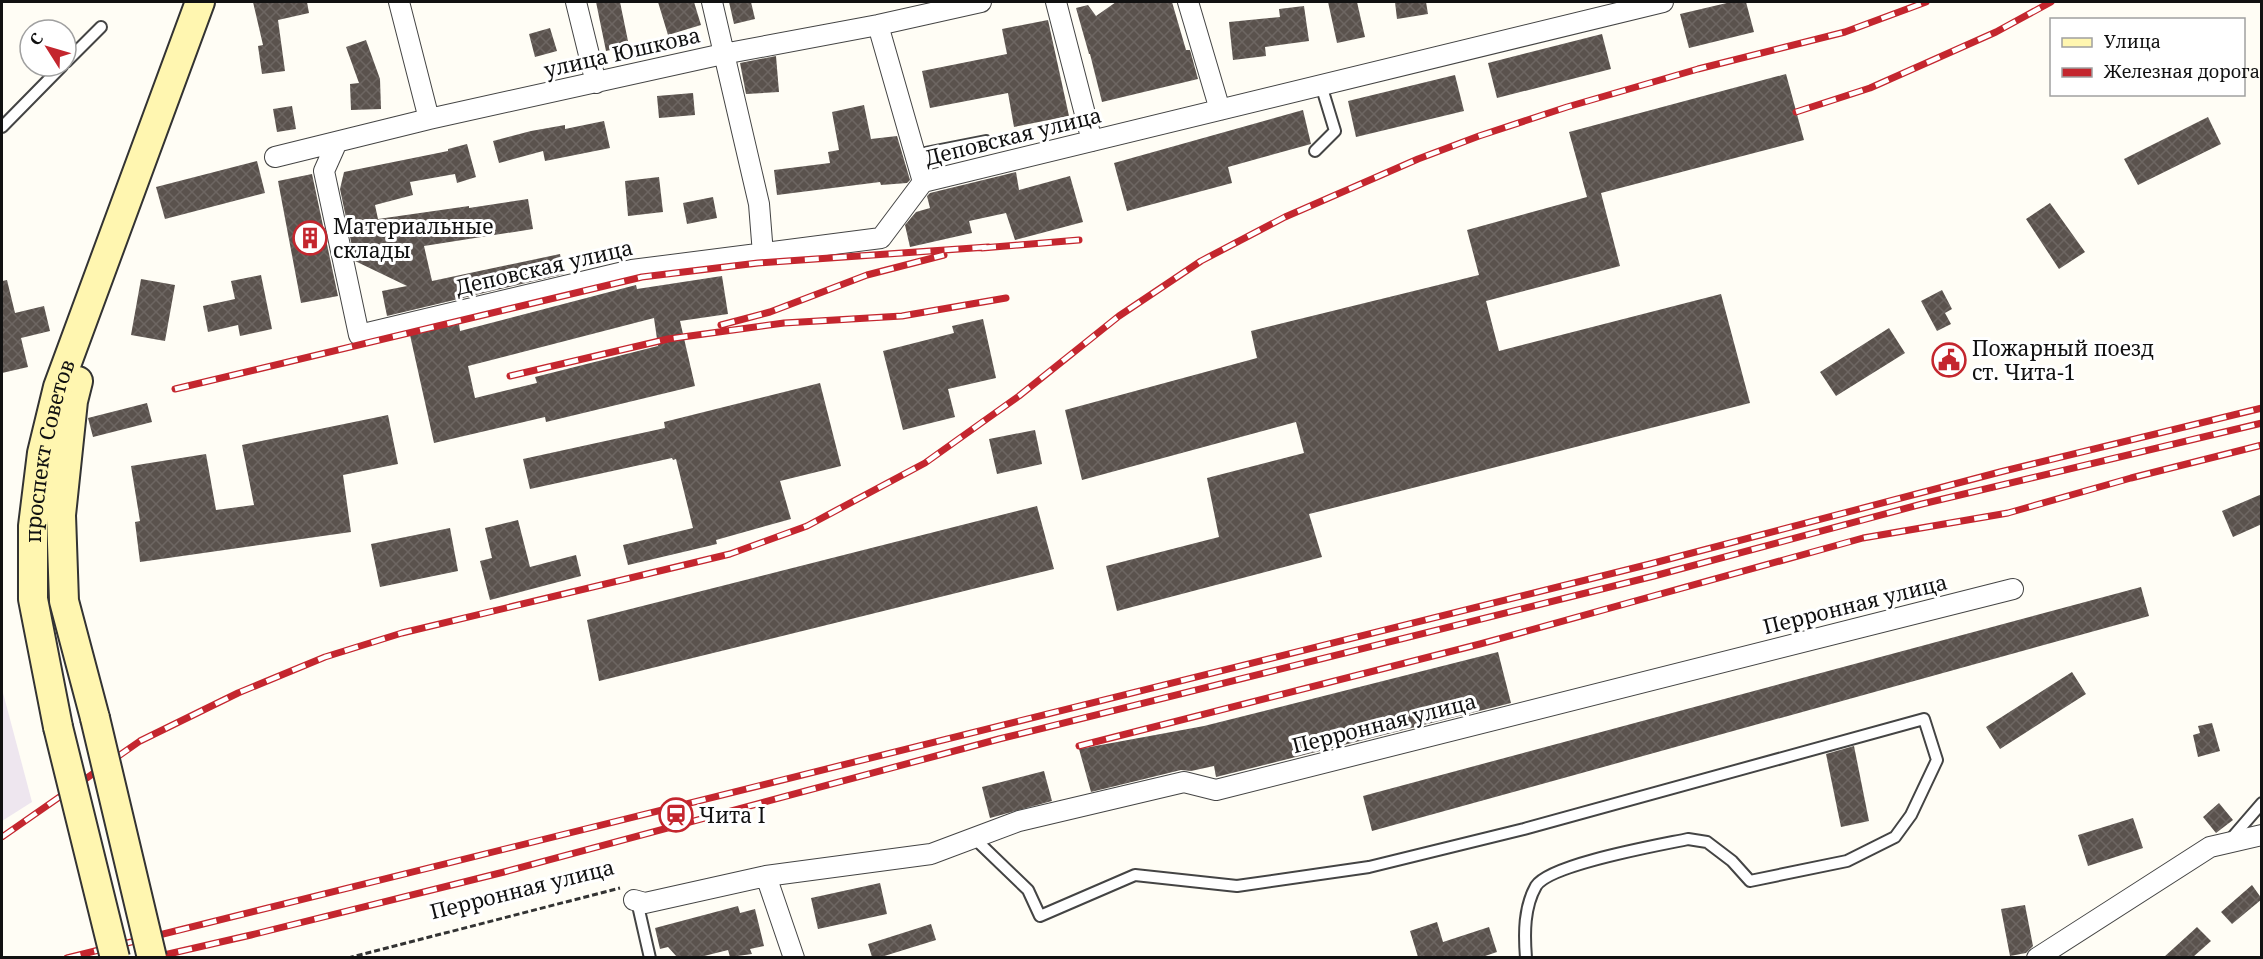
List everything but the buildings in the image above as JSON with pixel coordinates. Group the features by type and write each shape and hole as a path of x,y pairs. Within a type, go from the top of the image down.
{"main road":[{"name":"проспект Советов","path":"115,957 58,727 33,600 33,526 42,453 58,387 200,2"},
{"name":"проспект Советов","path":"134,185 73,401 61,515 64,601 95,718 152,957"}],"street":[{"path":"399,2 429,119"},
{"path":"576,2 596,83"},
{"path":"712,2 759,204 763,254"},
{"name":"улица Юшкова","path":"275,157 429,119 723,54 878,25 981,2"},
{"path":"1056,2 1092,141"},
{"path":"1188,2 1220,110"},
{"name":"Деповская улица","path":"337,142 324,171 359,335 632,270 881,238 923,182 1663,2"},
{"path":"878,25 923,182"},
{"name":"Перронная улица","path":"639,902 766,876 931,854 1019,821 1184,782 1216,790 2013,589"},
{"path":"2037,957 2210,847 2262,836"},
{"path":"766,876 794,957"}],"lane":[{"path":"78,50 101,27"},
{"path":"2,127 50,78"},
{"path":"1315,151 1335,131 1321,85"},
{"path":"915,155 986,141"},
{"path":"974,838 1028,890 1040,916 1135,875 1237,886 1370,867 1524,829 1923,719 1936,759 1911,815 1895,837 1847,861 1750,881 1732,861 1707,842 1688,839 1574,864 1537,884 1527,908 1524,936 1526,957"},
{"path":"2228,843 2262,803"},
{"path":"639,902 650,957"}],"path":[{"name":"Перронная улица","path":"348,957 630,885 639,902"}],"shaded area":[{"path":"2,689 32,802 2,821"}],"railway":[{"path":"2,837 140,741 238,693 325,657 402,633 730,554 807,526 925,463 1019,396 1119,316 1201,261 1285,217 1418,159 1567,107 1698,69 1845,32 1926,2"},
{"path":"1796,112 1870,88 1996,32 2051,2"},
{"path":"982,248 1079,240"},
{"path":"175,389 642,277 758,263 988,247"},
{"path":"721,325 770,312 867,275 944,255"},
{"path":"510,376 668,339 784,323 902,316 1006,298"},
{"path":"67,958 1650,564 2000,472 2262,408"},
{"path":"151,958 504,872 999,739 1654,576 1922,504 2262,423"},
{"path":"1079,746 1480,644 1863,538 2008,513 2131,478 2262,445"}],"place":[{"name":"Материальные склады","path":"310,238"},
{"name":"Пожарный поезд ст. Чита-1","path":"1949,360"},
{"name":"Чита I","path":"676,815"}]}
